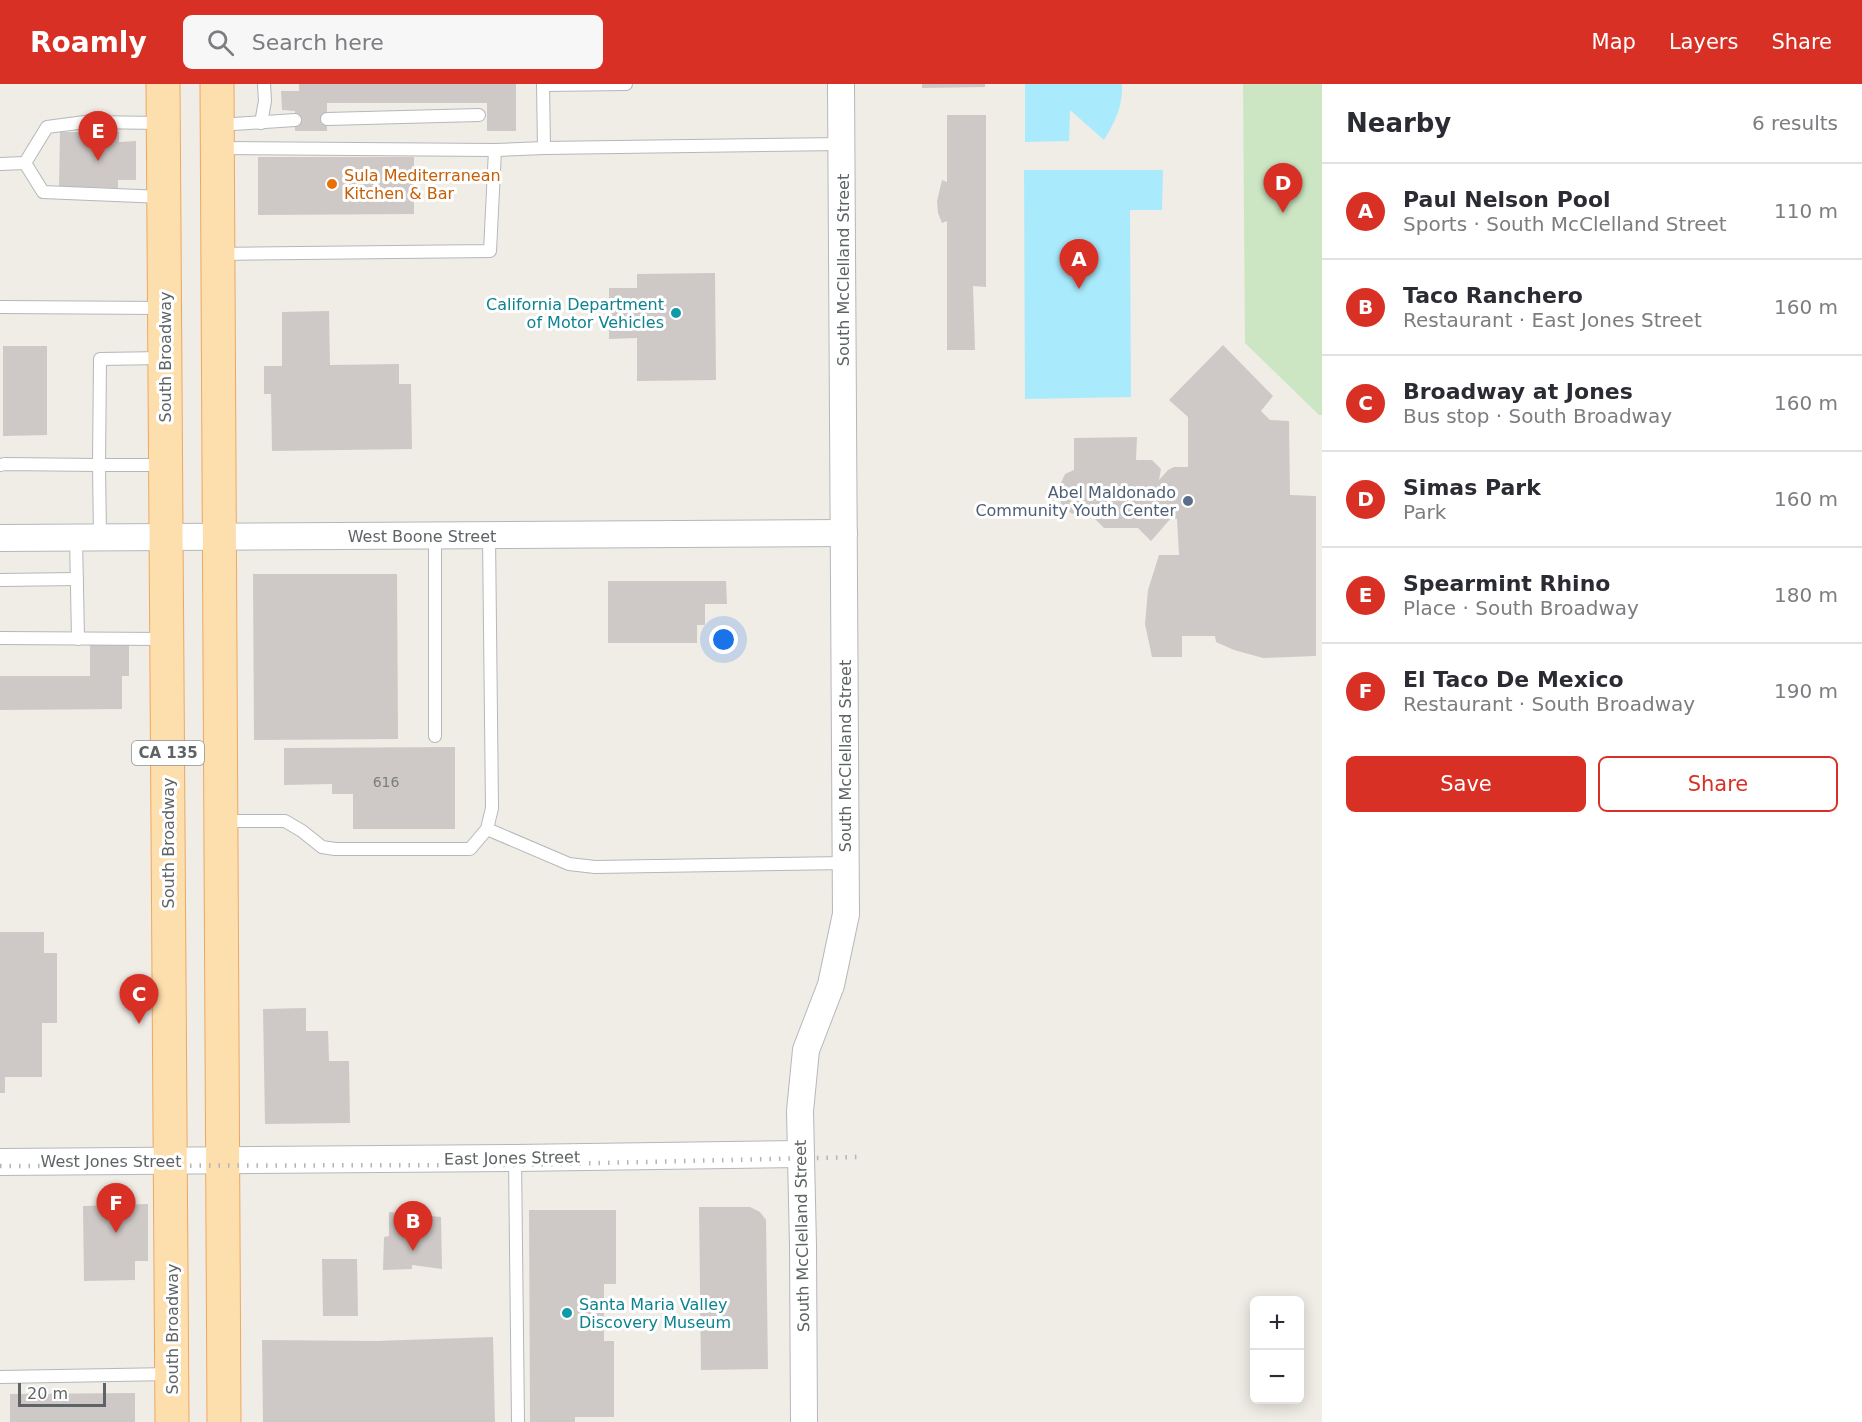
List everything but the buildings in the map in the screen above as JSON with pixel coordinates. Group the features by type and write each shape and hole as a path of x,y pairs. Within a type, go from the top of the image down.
{"main road":[{"name":"South Broadway","path":"163,84 172,1422"},
{"name":"CA 135","path":"217,84 224,1422"}],"street":[{"name":"South McClelland Street","path":"804,1422 800,1111 806,1050 831,985 846,914 841,84"},
{"name":"West Boone Street","path":"0,538 844,533"},
{"name":"East Jones Street","path":"223,1161 800,1154"},
{"name":"West Jones Street","path":"0,1162 223,1161"}],"lane":[{"path":"261,123 265,101 264,84"},
{"path":"544,148 543,84 626,84"},
{"path":"327,119 479,115"},
{"path":"217,137 261,123 295,120"},
{"path":"25,163 47,127 85,122 163,123"},
{"path":"217,137 495,150 842,144"},
{"path":"217,254 490,251 495,150"},
{"path":"0,164 25,163"},
{"path":"25,163 43,192 164,197"},
{"path":"0,307 165,308"},
{"path":"78,639 77,579 88,537 99,465 100,358 165,358"},
{"path":"0,465 165,465"},
{"path":"435,536 435,736"},
{"path":"220,821 285,821 322,847 335,849 470,849 487,829 492,808 489,536"},
{"path":"0,580 77,579"},
{"path":"0,638 167,639"},
{"path":"487,829 569,864 596,867 846,863"},
{"path":"515,1158 518,1422"},
{"path":"0,1377 172,1374"}],"green space":[{"path":"1243,84 1322,84 1322,415 1319,415 1245,343"}],"water":[{"path":"1025,84 1122,84 1120,107 1104,140 1070,110 1069,141 1025,142"},
{"path":"1024,170 1163,170 1162,210 1130,210 1131,397 1025,399"}],"railway":[{"path":"0,1166 515,1165 857,1157"}],"place":[{"name":"Spearmint Rhino","path":"98,161"},
{"name":"Sula Mediterranean Kitchen & Bar","path":"332,184"},
{"name":"Simas Park","path":"1283,213"},
{"name":"Paul Nelson Pool","path":"1079,289"},
{"name":"California Department of Motor Vehicles","path":"676,313"},
{"name":"Abel Maldonado Community Youth Center","path":"1188,501"},
{"name":"Broadway at Jones","path":"139,1024"},
{"name":"El Taco De Mexico","path":"116,1233"},
{"name":"Taco Ranchero","path":"413,1251"},
{"name":"Santa Maria Valley Discovery Museum","path":"567,1313"}]}
